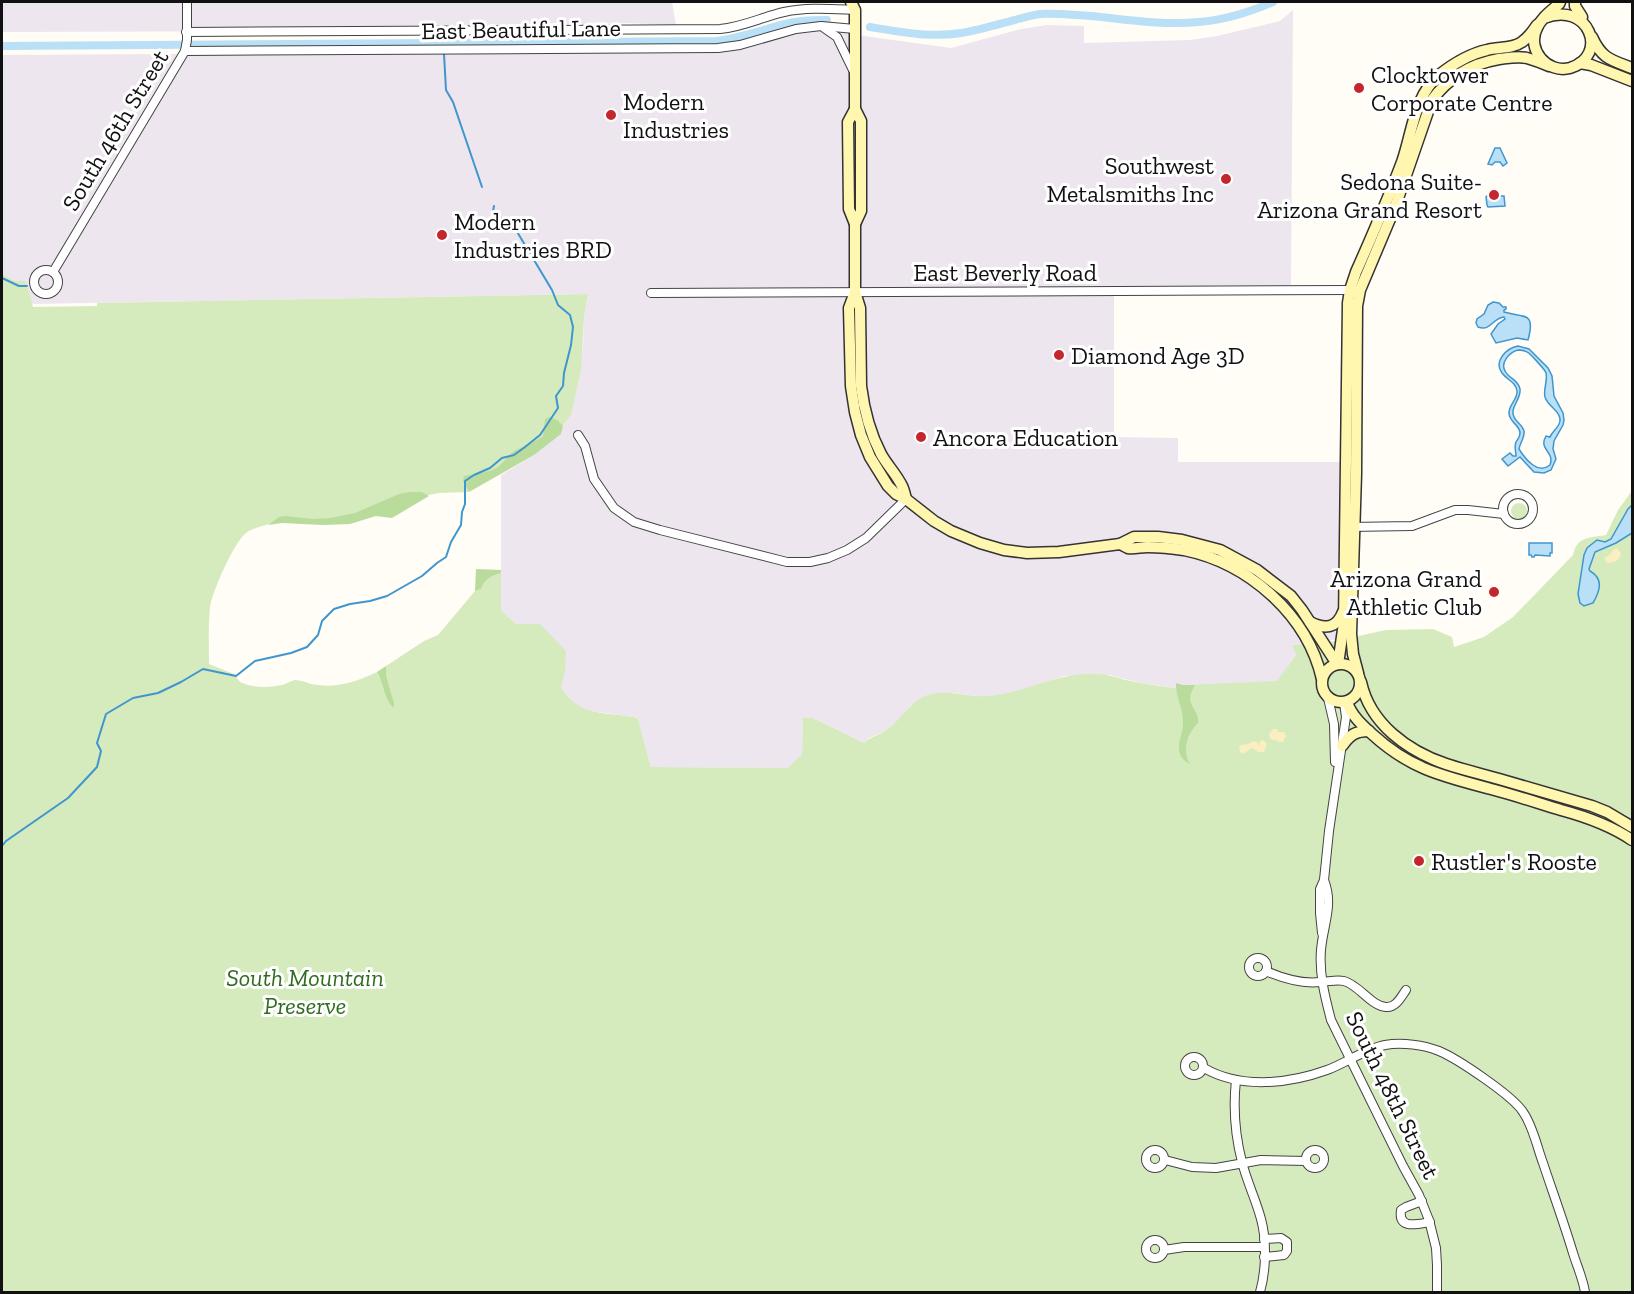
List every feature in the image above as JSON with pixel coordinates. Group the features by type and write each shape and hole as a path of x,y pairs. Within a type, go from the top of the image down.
{"main road":[{"path":"1560,2 1525,41 1468,56 1436,78 1423,96 1402,160 1356,272 1351,641 1368,705 1396,737 1420,753 1458,768 1592,806 1632,827"},
{"path":"1575,2 1598,50 1605,56 1632,68"},
{"path":"855,4 855,109 848,122 849,208 855,224 855,292 849,308 850,376 861,435 877,468 896,494 951,531 994,548 1027,553 1059,552 1120,544 1134,537 1158,537 1182,540 1220,550 1245,562 1280,587 1310,621 1338,664"},
{"path":"1549,66 1536,53 1534,44 1534,34 1541,22 1552,13 1561,11 1570,12 1586,22"},
{"path":"1355,290 1395,207 1432,100 1442,87 1471,66 1519,57 1565,69 1580,63 1586,57 1590,50 1591,34"},
{"path":"1580,63 1632,81"},
{"path":"1338,664 1344,630 1351,527"},
{"path":"1120,544 1129,548 1158,547 1186,551 1218,561 1252,579 1292,616 1314,653 1323,689 1328,698 1333,701 1346,702 1357,694 1360,677 1352,666 1338,664 1328,669 1322,679"},
{"path":"1310,621 1322,627 1334,624 1339,621 1344,609"},
{"path":"1346,702 1368,731 1392,751 1422,769 1449,779 1492,789 1590,818 1632,840"},
{"path":"1342,746 1354,732 1368,731"}],"street":[{"name":"South 46th Street","path":"53,272 186,43 188,2"},
{"name":"East Beautiful Lane","path":"186,43 720,29 740,26 772,15 800,9 855,4"},
{"name":"East Beautiful Lane","path":"186,43 718,48 740,45 796,28 821,26 855,29"},
{"path":"821,26 837,37 855,73"},
{"name":"East Beverly Road","path":"651,293 1355,290"},
{"path":"578,435 585,446 594,480 614,508 634,522 787,562 810,562 828,558 846,550 866,538 906,499"},
{"path":"1351,527 1412,526 1448,512 1461,510 1504,514"},
{"name":"South 48th Street","path":"1328,698 1334,724 1336,780"},
{"name":"South 48th Street","path":"1346,702 1347,717 1336,780 1324,880 1320,889 1322,982 1330,1020 1430,1222 1436,1248 1437,1293"},
{"path":"1266,971 1294,981 1344,981 1358,988 1378,1004 1389,1008 1394,1006 1406,990"},
{"path":"1204,1068 1217,1076 1256,1082 1283,1080 1326,1070 1384,1046 1414,1045 1438,1051 1491,1083 1523,1111 1566,1228 1585,1293"},
{"path":"1236,1080 1234,1119 1242,1163 1262,1221 1264,1257 1260,1293"},
{"path":"1165,1160 1192,1167 1216,1168 1261,1160 1306,1161"},
{"name":"South 48th Street","path":"1422,1202 1401,1210 1400,1216 1406,1224 1430,1222"},
{"path":"1164,1250 1264,1243 1281,1238 1287,1242 1288,1246 1284,1255 1264,1257"}],"shaded area":[{"path":"2,2 672,2 676,25 627,23 387,31 2,32"},
{"path":"1293,10 1291,285 1083,287 1083,292 1114,292 1114,437 1178,438 1178,462 1341,462 1348,638 1293,645 1296,655 1277,682 1183,685 1177,683 1176,688 1140,683 1110,675 1064,676 1017,692 986,697 953,693 911,705 887,730 869,738 864,743 813,718 803,718 802,755 788,768 651,767 638,719 583,710 567,697 516,624 501,610 501,475 534,455 560,434 571,415 583,346 588,294 32,304 26,281 15,281 2,274 2,55 711,51 799,30 820,29 951,48 1021,29 1047,25 1084,26 1084,43 1190,40 1280,21"}],"green space":[{"name":"South Mountain Preserve","path":"2,274 15,281 26,281 33,307 97,306 97,303 588,294 581,370 571,415 557,434 466,486 469,492 428,495 397,513 271,523 252,529 241,538 230,557 211,601 209,664 234,674 240,682 260,687 282,685 295,680 315,685 333,686 355,681 377,672 379,675 386,672 386,666 424,641 438,635 475,591 481,589 489,578 501,573 501,610 516,624 540,624 566,651 561,687 575,703 592,711 638,719 651,767 788,768 802,754 803,718 813,718 864,743 888,729 919,699 933,694 989,696 1068,676 1095,674 1176,688 1178,696 1183,685 1277,681 1296,655 1292,645 1336,641 1386,630 1433,629 1452,637 1454,647 1484,637 1513,617 1573,555 1581,541 1606,535 1618,510 1632,491 1632,1292 2,1292"},
{"path":"549,417 557,420 563,426 561,434 534,455 469,492 463,481 464,476 490,471 498,467 514,451 539,439 543,436 545,419"},
{"path":"422,492 429,496 392,518 376,516 350,524 282,523 268,525 279,517 286,516 312,519 355,513 399,494"},
{"path":"1519,503 1525,505 1527,511 1525,517 1519,519 1513,517 1511,511 1513,505"},
{"path":"476,569 501,570 501,573 489,578 481,589 475,591"},
{"path":"386,666 386,676 394,708 388,700 377,672"},
{"path":"1176,683 1195,685 1190,699 1198,723 1187,742 1186,753 1190,764 1180,755 1179,750 1183,721"}],"sand":[{"path":"1617,548 1621,553 1618,560 1607,563 1604,558"},
{"path":"1273,729 1284,732 1286,736 1283,742 1270,738 1269,734"},
{"path":"1263,740 1267,744 1264,752 1252,748 1243,754 1240,752 1241,745 1253,741 1259,746 1260,741"}],"water":[{"path":"1495,148 1500,148 1507,163 1503,166 1500,162 1488,164"},
{"path":"1489,194 1504,196 1505,206 1488,207 1486,197"},
{"path":"1493,302 1506,307 1504,312 1526,317 1529,320 1528,340 1517,338 1496,343 1491,334 1505,319 1504,317 1486,328 1478,327 1477,319"},
{"path":"1514,347 1529,349 1548,368 1552,376 1554,396 1563,413 1563,425 1554,441 1553,449 1556,459 1551,470 1544,473 1534,472 1520,457 1508,466 1502,459 1510,453 1516,456 1515,444 1520,435 1520,430 1509,413 1517,391 1513,383 1502,373 1499,364 1502,356","holes":["1519,350 1529,353 1545,372 1545,397 1560,418 1558,426 1550,437 1546,436 1544,441 1551,460 1550,465 1545,468 1536,467 1519,449 1524,431 1514,417 1513,411 1520,389 1504,368 1509,355"]},
{"path":"1632,505 1632,533 1595,552 1589,569 1599,581 1599,590 1593,603 1584,606 1580,603 1578,594 1587,548 1597,540 1605,542 1611,539"},
{"path":"1529,543 1552,543 1552,553 1550,556 1535,555 1532,557 1529,555"}],"waterway":[{"path":"870,27 938,35 961,33 1040,14 1080,15 1159,23 1199,22 1237,15 1273,2"},
{"path":"2,46 716,41 795,22 827,20"},
{"path":"444,54 446,90 453,102 482,187"},
{"path":"2,846 68,798 97,767 101,751 97,743 106,714 133,698 158,693 203,669 236,676 255,661 307,647 318,635 322,621 334,609 387,596 422,576 446,557 451,542 461,525 465,504 465,481 490,468 502,458 514,455 540,435 558,408 556,396 563,386 573,327 570,315 558,305 552,290 513,225 498,216 492,216 494,206"},
{"path":"2,278 19,286 27,286"}],"place":[{"name":"Clocktower Corporate Centre","path":"1359,88"},
{"name":"Modern Industries","path":"611,115"},
{"name":"Southwest Metalsmiths Inc","path":"1226,179"},
{"name":"Sedona Suite- Arizona Grand Resort","path":"1494,195"},
{"name":"Modern Industries BRD","path":"442,235"},
{"name":"Diamond Age 3D","path":"1059,355"},
{"name":"Ancora Education","path":"921,437"},
{"name":"Arizona Grand Athletic Club","path":"1494,592"},
{"name":"Rustler's Rooste","path":"1419,861"}]}
